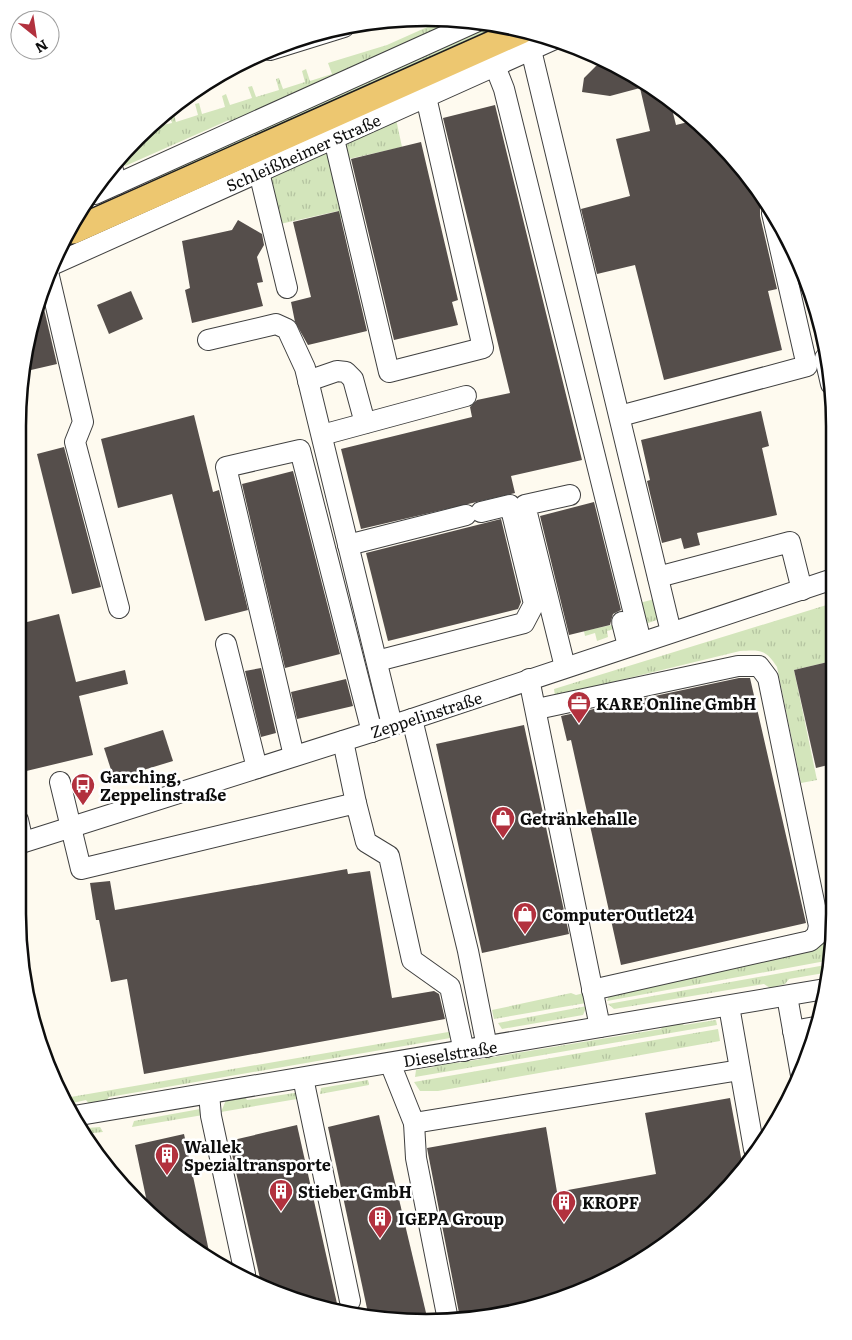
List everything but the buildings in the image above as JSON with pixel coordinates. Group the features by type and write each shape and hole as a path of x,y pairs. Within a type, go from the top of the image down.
{"main road":[{"name":"Schleißheimer Straße","path":"79,228 526,40"}],"street":[{"path":"115,176 461,28"},
{"path":"526,40 620,416 671,632"},
{"name":"Schleißheimer Straße","path":"62,260 495,66 526,40"},
{"path":"495,66 504,89 634,644"},
{"path":"334,139 389,372 483,348 426,97"},
{"path":"259,172 287,288"},
{"path":"620,416 807,366 777,235"},
{"path":"51,287 83,422 75,442 119,608"},
{"path":"208,340 276,324 286,329 305,368 392,725"},
{"path":"308,381 338,371 346,372 353,379 365,423"},
{"path":"322,435 466,396"},
{"path":"294,756 226,467 300,450 372,732"},
{"path":"570,494 525,505 570,665"},
{"path":"348,545 510,505 534,604 524,623 377,661"},
{"path":"658,578 790,542 802,590"},
{"name":"Zeppelinstraße","path":"26,841 372,732 570,665 826,582"},
{"path":"622,622 634,644"},
{"path":"570,635 570,665"},
{"path":"226,644 257,768"},
{"path":"537,709 738,666 759,666 768,678 819,926 817,935 810,941 592,990"},
{"path":"530,679 600,1027"},
{"path":"412,719 468,951 486,1047"},
{"path":"343,741 366,842 389,856 412,960 450,987 464,1051"},
{"path":"60,782 81,870 356,803"},
{"name":"Dieselstraße","path":"81,1115 818,990"},
{"path":"788,996 798,1058"},
{"path":"729,1006 753,1143"},
{"path":"794,1031 809,1028"},
{"path":"390,1063 414,1123 416,1158 447,1313"},
{"path":"414,1123 740,1070"},
{"path":"303,1078 350,1301"},
{"path":"209,1094 211,1116 244,1270"}],"green space":[{"path":"429,26 452,27 232,125 229,120 125,166 125,162 162,125 172,123 171,118 174,116 176,122 198,115 195,104 199,103 202,114 225,107 222,96 226,94 230,105 252,98 248,87 252,86 256,97 279,90 276,79 279,78 283,89 305,82 302,71 306,69 310,81 332,74 328,63 387,45"},
{"path":"479,30 494,32 161,184 146,180"},
{"path":"396,119 402,147 344,160 342,152 350,139"},
{"path":"330,149 346,216 340,218 338,211 280,224 269,175"},
{"path":"658,598 661,613 657,620 642,625 636,604"},
{"path":"826,605 826,662 794,670 817,780 801,783 777,667 762,652 740,651 555,696 554,689"},
{"path":"616,624 617,628 607,631 608,637 597,641 595,633 585,636 584,631"},
{"path":"825,940 823,962 607,1001 610,993"},
{"path":"822,966 821,974 789,979 785,984 770,988 764,984 614,1009 608,1004"},
{"path":"571,993 576,995 584,993 586,1003 494,1019 492,1010"},
{"path":"587,1006 583,1015 502,1029 498,1023"},
{"path":"716,1020 717,1025 415,1077 416,1070 434,1067 438,1062 451,1060 457,1063 661,1029 665,1023 679,1021 684,1025"},
{"path":"718,1029 720,1041 438,1091 420,1091 414,1082"},
{"path":"454,1031 456,1037 109,1097 105,1103 90,1105 86,1100 74,1103 70,1097"},
{"path":"368,1080 369,1085 320,1094 321,1088"},
{"path":"301,1092 303,1098 221,1112 226,1100 244,1096 247,1100"},
{"path":"200,1109 203,1115 132,1127 134,1121"},
{"path":"100,1127 103,1132 92,1133 89,1128"}],"place":[{"name":"KARE Online GmbH","path":"579,724"},
{"name":"Garching, Zeppelinstraße","path":"83,806"},
{"name":"Getränkehalle","path":"503,839"},
{"name":"ComputerOutlet24","path":"525,935"},
{"name":"Wallek Spezialtransporte","path":"167,1176"},
{"name":"Stieber GmbH","path":"281,1212"},
{"name":"KROPF","path":"564,1223"},
{"name":"IGEPA Group","path":"380,1239"}]}
